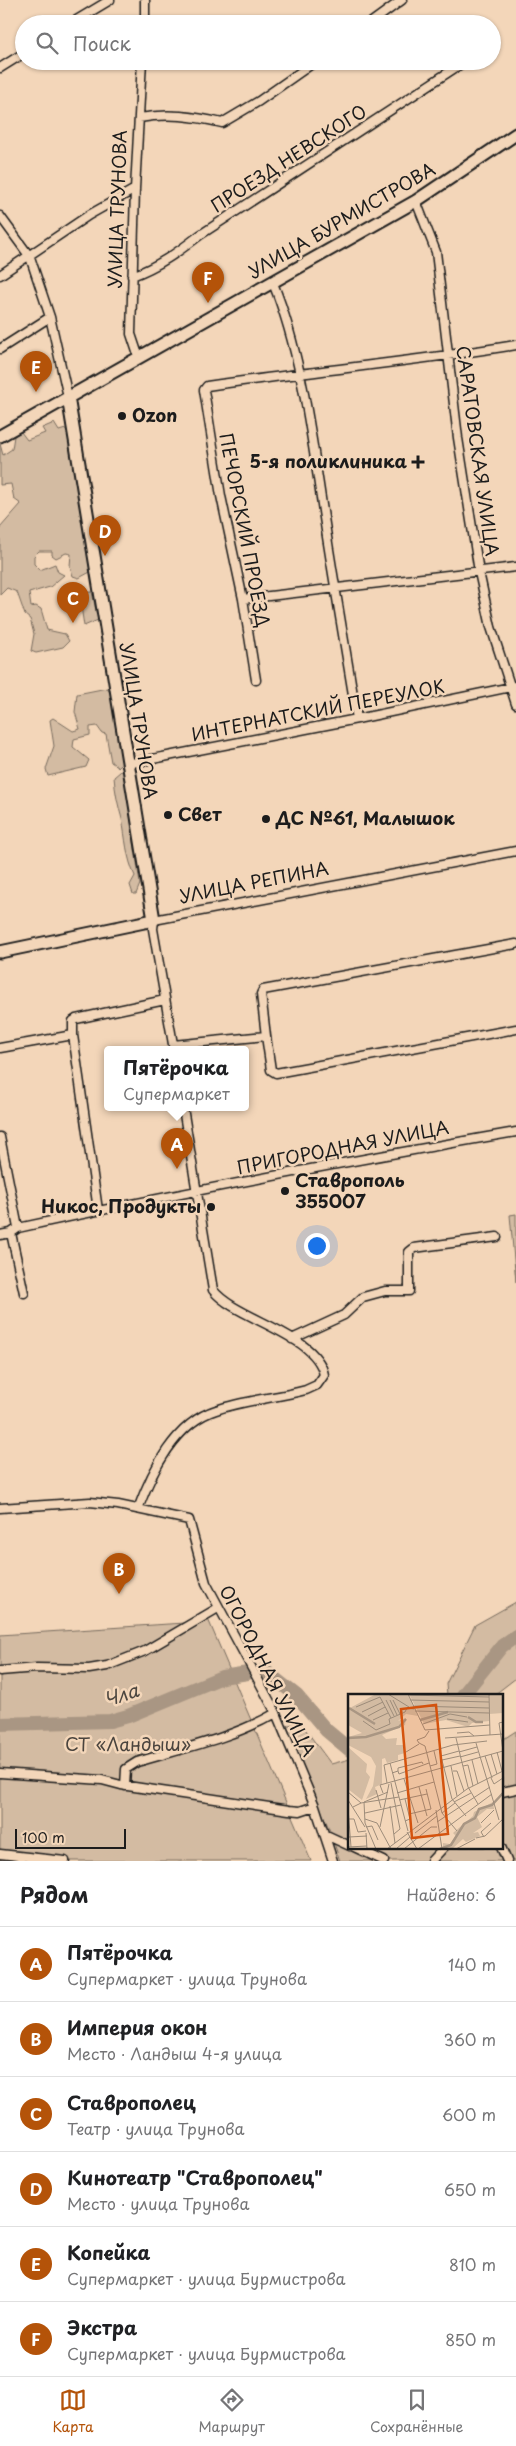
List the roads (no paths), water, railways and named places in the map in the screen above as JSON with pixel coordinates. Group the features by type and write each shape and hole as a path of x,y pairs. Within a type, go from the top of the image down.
{"street":[{"path":"85,15 110,0"},
{"path":"145,0 146,15"},
{"path":"381,15 402,0"},
{"path":"0,68 15,59"},
{"name":"УЛИЦА ТРУНОВА","path":"139,358 131,334 135,189 142,70"},
{"path":"139,118 158,115 188,116 222,123 259,101 303,70"},
{"name":"ПРОЕЗД НЕВСКОГО","path":"132,276 154,268 173,256 200,235 452,70"},
{"name":"УЛИЦА БУРМИСТРОВА","path":"0,436 416,201 516,134"},
{"path":"0,275 30,257 89,215 135,189"},
{"name":"САРАТОВСКАЯ УЛИЦА","path":"416,201 436,252 458,438 479,572 491,627 513,686 516,704"},
{"path":"0,216 30,257 50,317 68,397"},
{"path":"273,283 284,311 299,373 337,589 356,720"},
{"path":"0,349 50,317"},
{"path":"299,373 448,356 516,345"},
{"name":"ПЕЧОРСКИЙ ПРОЕЗД","path":"256,680 243,599 221,496 204,390 207,386 299,373"},
{"name":"УЛИЦА ТРУНОВА","path":"68,397 154,920 173,1046"},
{"path":"243,599 516,568"},
{"name":"ИНТЕРНАТСКИЙ ПЕРЕУЛОК","path":"127,764 356,720 513,686"},
{"name":"УЛИЦА РЕПИНА","path":"0,952 154,920 516,851"},
{"path":"516,944 263,990 261,994 270,1070 276,1073 516,1028"},
{"path":"98,1210 72,1025 76,1019 165,1000"},
{"path":"0,1048 73,1036"},
{"path":"188,1046 266,1036"},
{"path":"0,1508 90,1502 138,1508 146,1486 159,1463 177,1438 199,1418 214,1410 282,1397 317,1385 322,1379 323,1369 309,1352 273,1326 224,1300 213,1290 183,1111"},
{"name":"ПРИГОРОДНАЯ УЛИЦА","path":"0,1235 11,1233 18,1228 98,1210 196,1192 328,1164 516,1132"},
{"path":"0,1137 18,1228"},
{"path":"11,1233 24,1293"},
{"path":"292,1339 344,1315 363,1297 385,1291 409,1291 409,1252 414,1248 496,1236"},
{"name":"ОГОРОДНАЯ УЛИЦА","path":"138,1508 189,1520 202,1569 218,1608 276,1713 315,1806 334,1861"},
{"path":"0,1672 37,1668 89,1669 107,1666 145,1651 218,1608"},
{"path":"125,1786 126,1769 137,1762 257,1724 276,1713"},
{"path":"0,1773 102,1780 125,1786 294,1811 315,1806"},
{"path":"324,1834 348,1845"},
{"path":"356,1848 384,1861"},
{"path":"432,1861 443,1848"},
{"path":"500,1848 506,1861"},
{"path":"0,1854 65,1861"}],"waterway":[{"name":"Чла","path":"464,1694 502,1646 516,1636"},
{"name":"Чла","path":"264,1670 297,1696 326,1730 348,1748"},
{"name":"Чла","path":"0,1724 110,1721 128,1716 222,1677 248,1673"}],"place":[{"name":"Экстра","path":"208,303"},
{"name":"Копейка","path":"36,392"},
{"name":"Ozon","path":"122,416"},
{"name":"5-я поликлиника","path":"418,462"},
{"name":"Кинотеатр \"Ставрополец\"","path":"105,556"},
{"name":"Ставрополец","path":"73,623"},
{"name":"Свет","path":"168,815"},
{"name":"ДС №61, Малышок","path":"266,819"},
{"name":"Пятёрочка","path":"177,1169"},
{"name":"Ставрополь 355007","path":"285,1191"},
{"name":"Никос, Продукты","path":"211,1207"},
{"name":"Империя окон","path":"119,1594"}],"park label":[{"name":"СТ «Ландыш»","path":"128,1745"}]}
